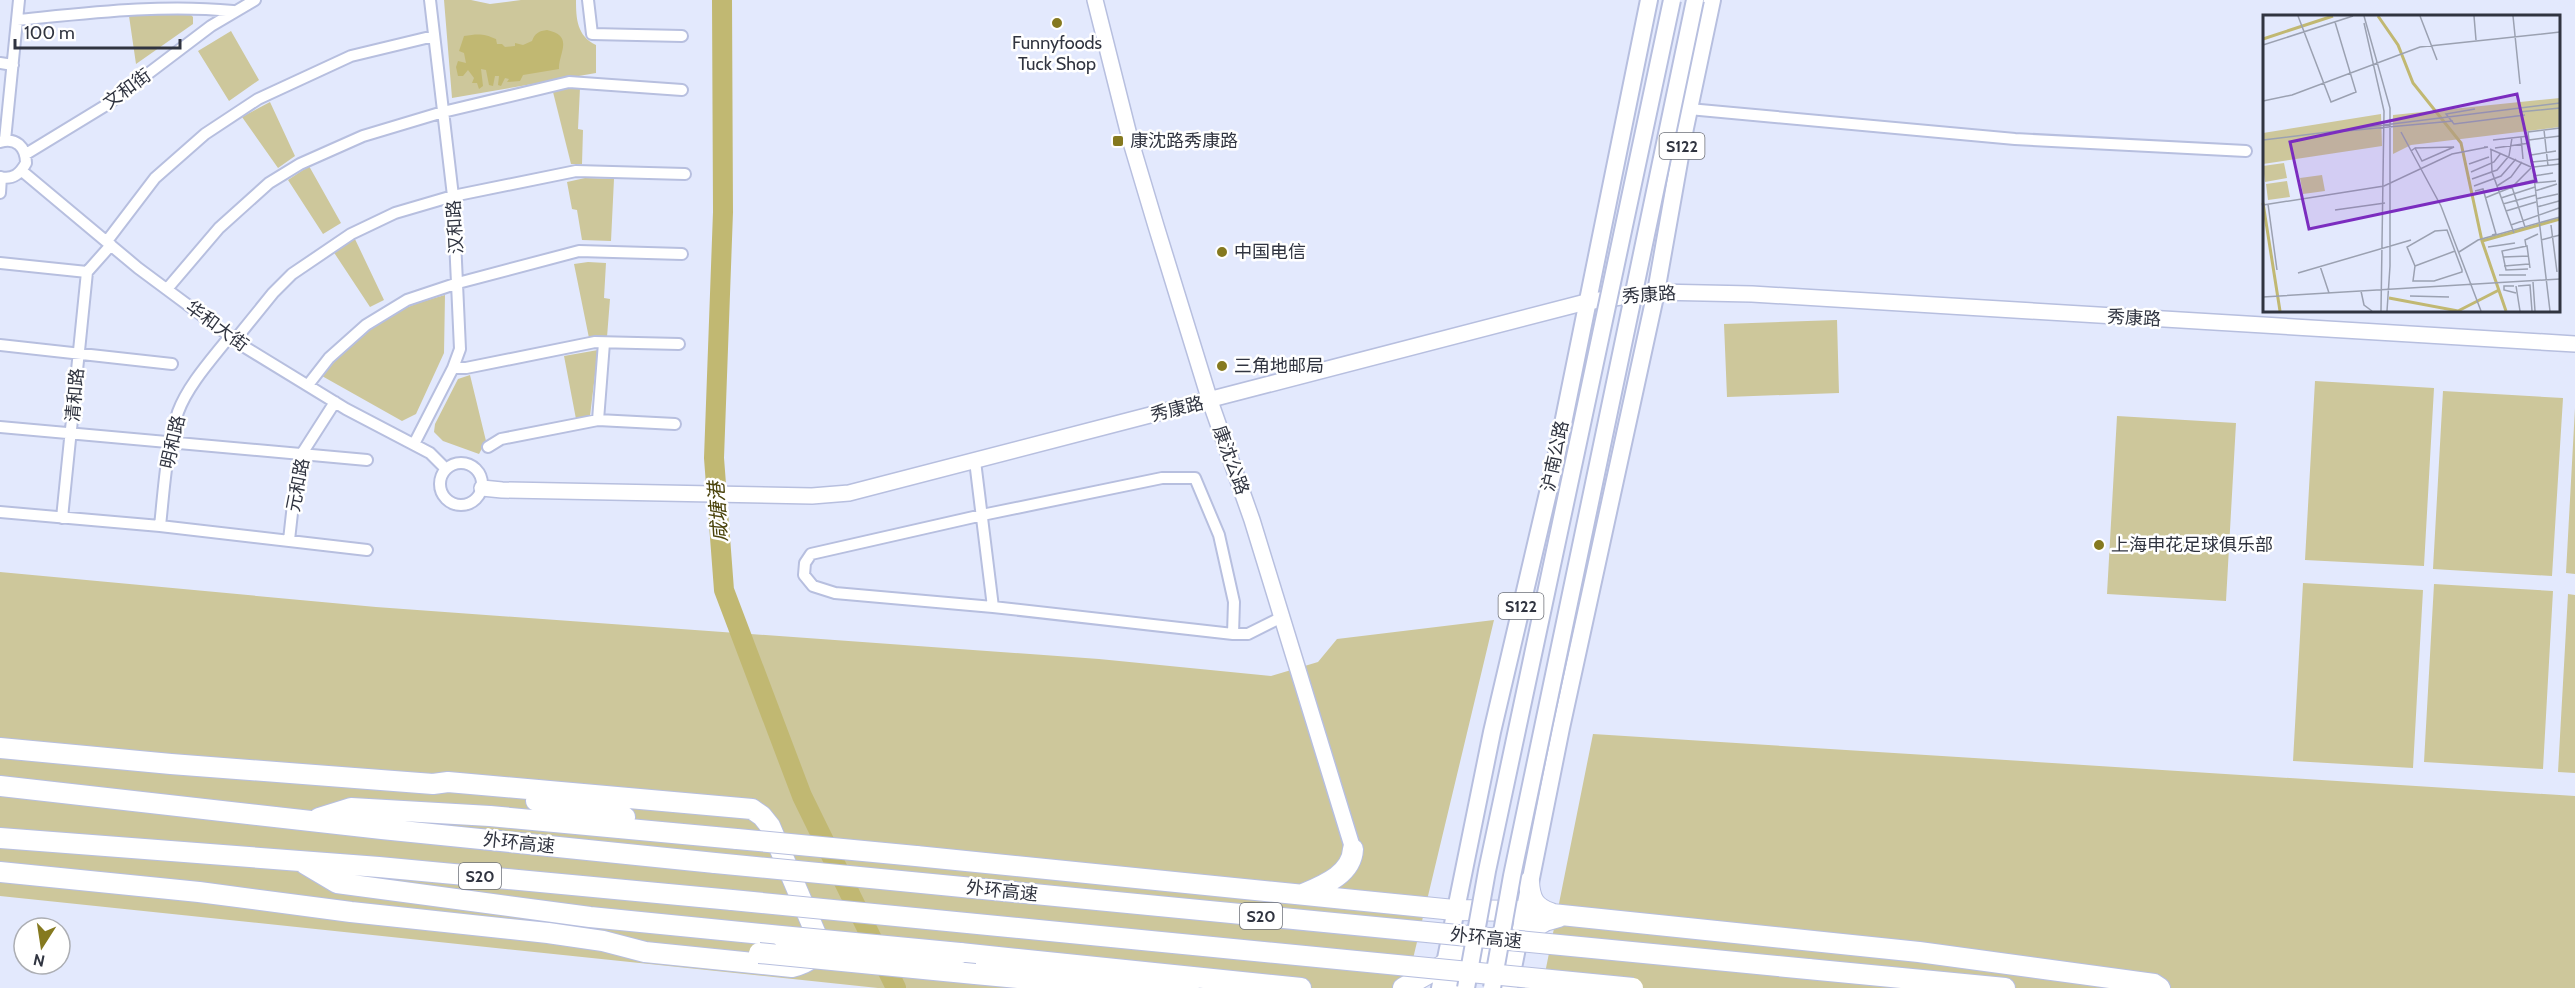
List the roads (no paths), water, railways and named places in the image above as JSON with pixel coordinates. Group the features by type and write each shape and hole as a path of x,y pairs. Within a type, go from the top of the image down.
{"highway":[{"path":"0,748 203,767 433,784 640,820 673,833"},
{"path":"433,784 448,782 752,809 770,826 818,939 817,952 807,963 792,967 645,952 603,941"},
{"name":"外环高速","path":"0,786 311,821 715,862 2006,988"},
{"path":"311,821 351,808 490,816 1455,910 1523,910 1562,916 1966,957 2154,984 2160,988"},
{"name":"外环高速","path":"0,838 301,861 732,900 1633,988"},
{"path":"1301,895 1339,874 1353,857 1353,849"},
{"path":"301,861 337,883 554,912 1301,988"},
{"path":"0,872 199,892 603,941 637,941 975,974 1142,988 1175,988 1215,979"},
{"path":"1529,882 1532,901 1538,907 1562,916"},
{"path":"1403,988 1486,941 1507,926 1523,910"},
{"path":"554,912 637,941"},
{"path":"1448,988 1474,966 1518,938 1545,921 1562,916"}],"main road":[{"name":"沪南公路","path":"1440,988 1443,964 1492,732 1555,463 1649,0"},
{"path":"1466,988 1487,871 1672,0"},
{"path":"1492,988 1515,864 1695,0"},
{"name":"S122","path":"1523,910 1656,292 1689,110 1712,0"},
{"path":"1509,988 1523,910"}],"street":[{"path":"0,193 1,177 12,178 22,171 26,163 26,154 16,142 3,141 19,0"},
{"name":"文和街","path":"26,154 108,104 233,11 255,0"},
{"name":"汉和路","path":"414,444 453,368 460,349 453,196 430,0"},
{"path":"588,0 592,34 682,36"},
{"name":"康沈公路","path":"1095,0 1130,139 1210,401 1252,520 1353,849"},
{"path":"17,20 144,8 207,8 233,11"},
{"path":"0,263 87,272 155,178 205,134 258,99 351,56 434,36"},
{"path":"0,63 13,64"},
{"path":"167,289 219,228 269,183 300,164 363,136 443,112 569,82 681,90"},
{"path":"1689,110 2016,139 2246,151"},
{"name":"华和大街","path":"22,171 109,243 232,338 335,402 430,453 446,469"},
{"name":"明和路","path":"160,526 171,441 179,411 197,379 273,293 314,257 351,234 395,213 453,196 576,171 686,174"},
{"path":"308,386 329,358 366,325 407,300 458,283 579,251 682,254"},
{"name":"清和路","path":"62,518 87,272"},
{"name":"秀康路","path":"482,488 812,496 849,493 1586,302 1656,292 1752,294 2575,344"},
{"path":"453,368 466,369 595,342 679,344"},
{"path":"598,420 604,343"},
{"path":"0,345 171,364"},
{"name":"元和路","path":"289,540 294,495 303,452 335,402"},
{"path":"488,447 501,440 598,420 675,424"},
{"path":"0,427 303,452 368,460"},
{"path":"975,461 993,607"},
{"path":"456,463 472,465 482,479 482,488 479,495 468,504 450,502 440,487 441,476 446,469 456,463"},
{"path":"1233,634 1233,602 1219,535 1195,478 1162,478 982,515 811,554 805,563 804,575 813,586 835,593 993,607 1233,634 1248,634 1282,617"},
{"path":"0,512 160,526 367,550"}],"waterway":[{"name":"咸塘港","path":"722,0 723,212 714,458 724,590 802,796 896,988"}],"place":[{"name":"Funnyfoods Tuck Shop","path":"1057,23"},
{"name":"康沈路秀康路","path":"1118,141"},
{"name":"中国电信","path":"1222,252"},
{"name":"三角地邮局","path":"1222,366"},
{"name":"上海申花足球俱乐部","path":"2099,545"}]}
